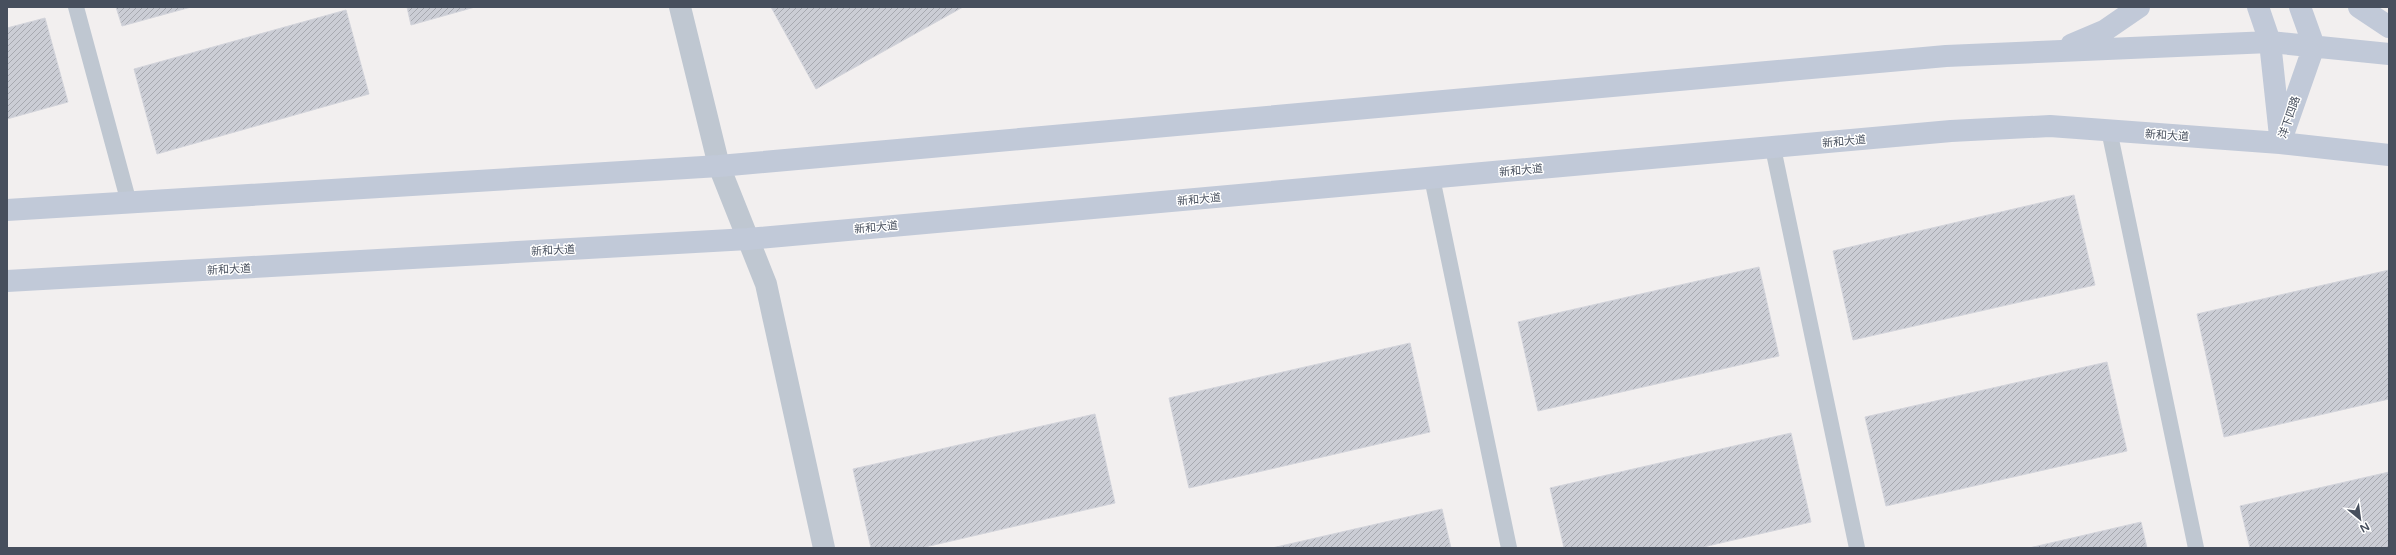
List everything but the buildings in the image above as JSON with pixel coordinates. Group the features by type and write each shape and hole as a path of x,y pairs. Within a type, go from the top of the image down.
{"main road":[{"path":"2049,51 2077,43 2104,31 2139,7"},
{"name":"洋下四路","path":"2258,7 2270,42 2280,143"},
{"path":"2300,7 2314,46"},
{"path":"2359,7 2389,27"},
{"path":"7,210 719,166 1946,56 2270,42 2389,54"},
{"name":"洋下四路","path":"2280,143 2314,46"},
{"name":"新和大道","path":"7,281 748,239 1974,130 2050,126 2280,143 2389,155"}],"street":[{"path":"680,7 719,166 766,284 824,548"}],"lane":[{"path":"76,7 129,202"},
{"path":"2109,130 2196,548"},
{"path":"1773,148 1856,548"},
{"path":"1432,178 1509,548"}]}
